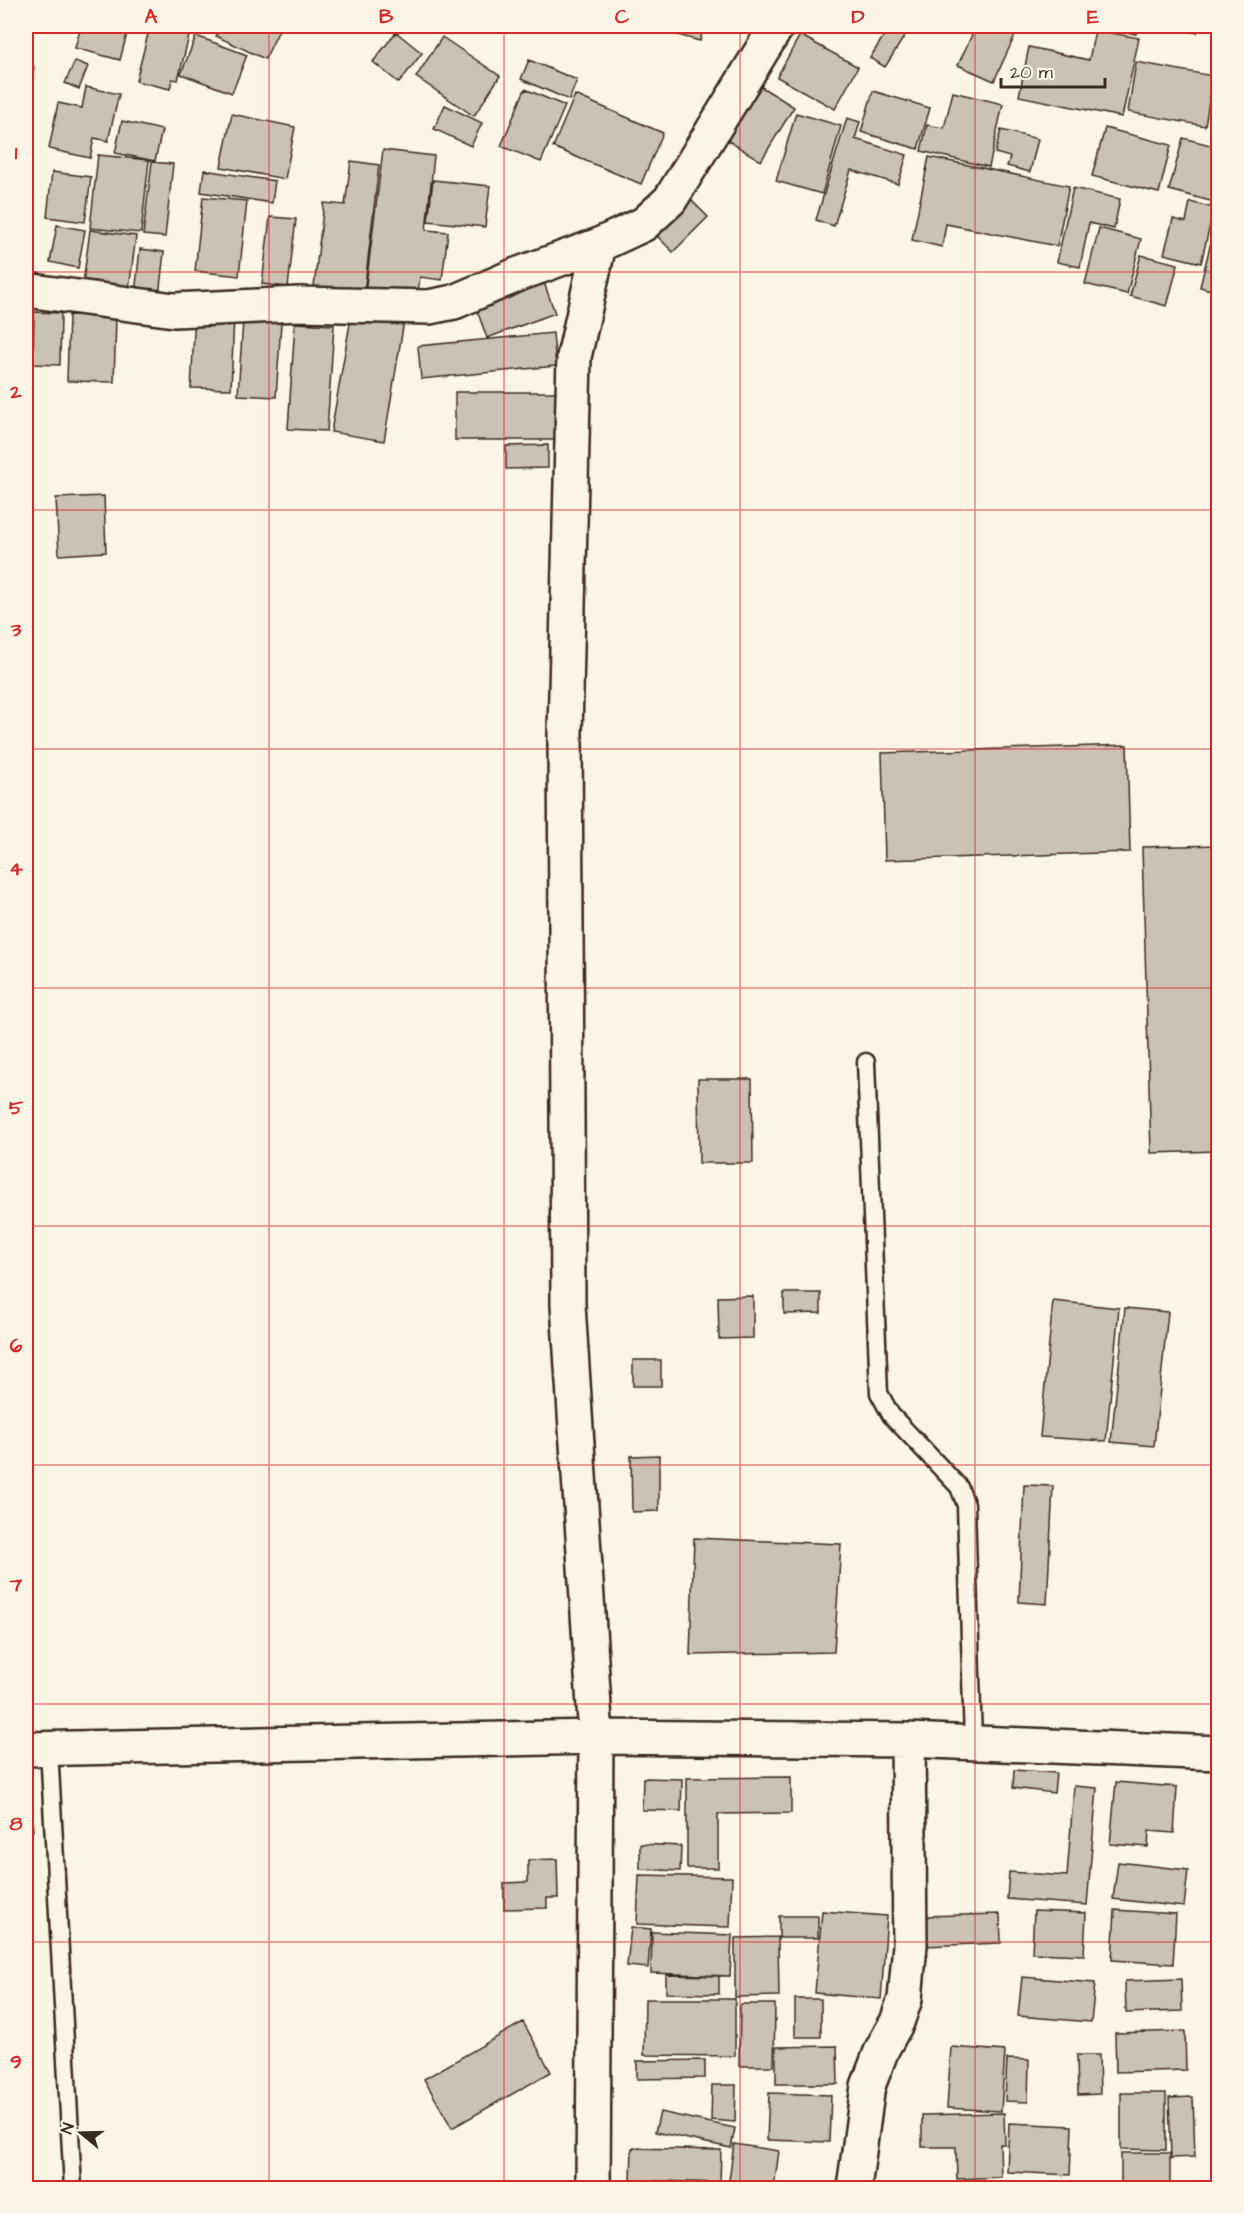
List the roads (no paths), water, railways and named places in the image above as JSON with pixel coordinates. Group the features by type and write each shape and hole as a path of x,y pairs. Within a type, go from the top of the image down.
{"street":[{"path":"26,290 174,310 298,304 429,307 454,302 519,274 599,245 644,224 670,200 777,26"},
{"path":"593,2188 596,1737 568,1305 565,733 574,357 599,245"},
{"path":"37,1749 596,1737 908,1740 1218,1753"},
{"path":"854,2188 868,2086 882,2049 897,2022 905,1998 910,1945 908,1740"}],"lane":[{"path":"866,1062 879,1393 891,1415 959,1487 966,1505 973,1742"},
{"path":"37,1749 73,2188"}]}
